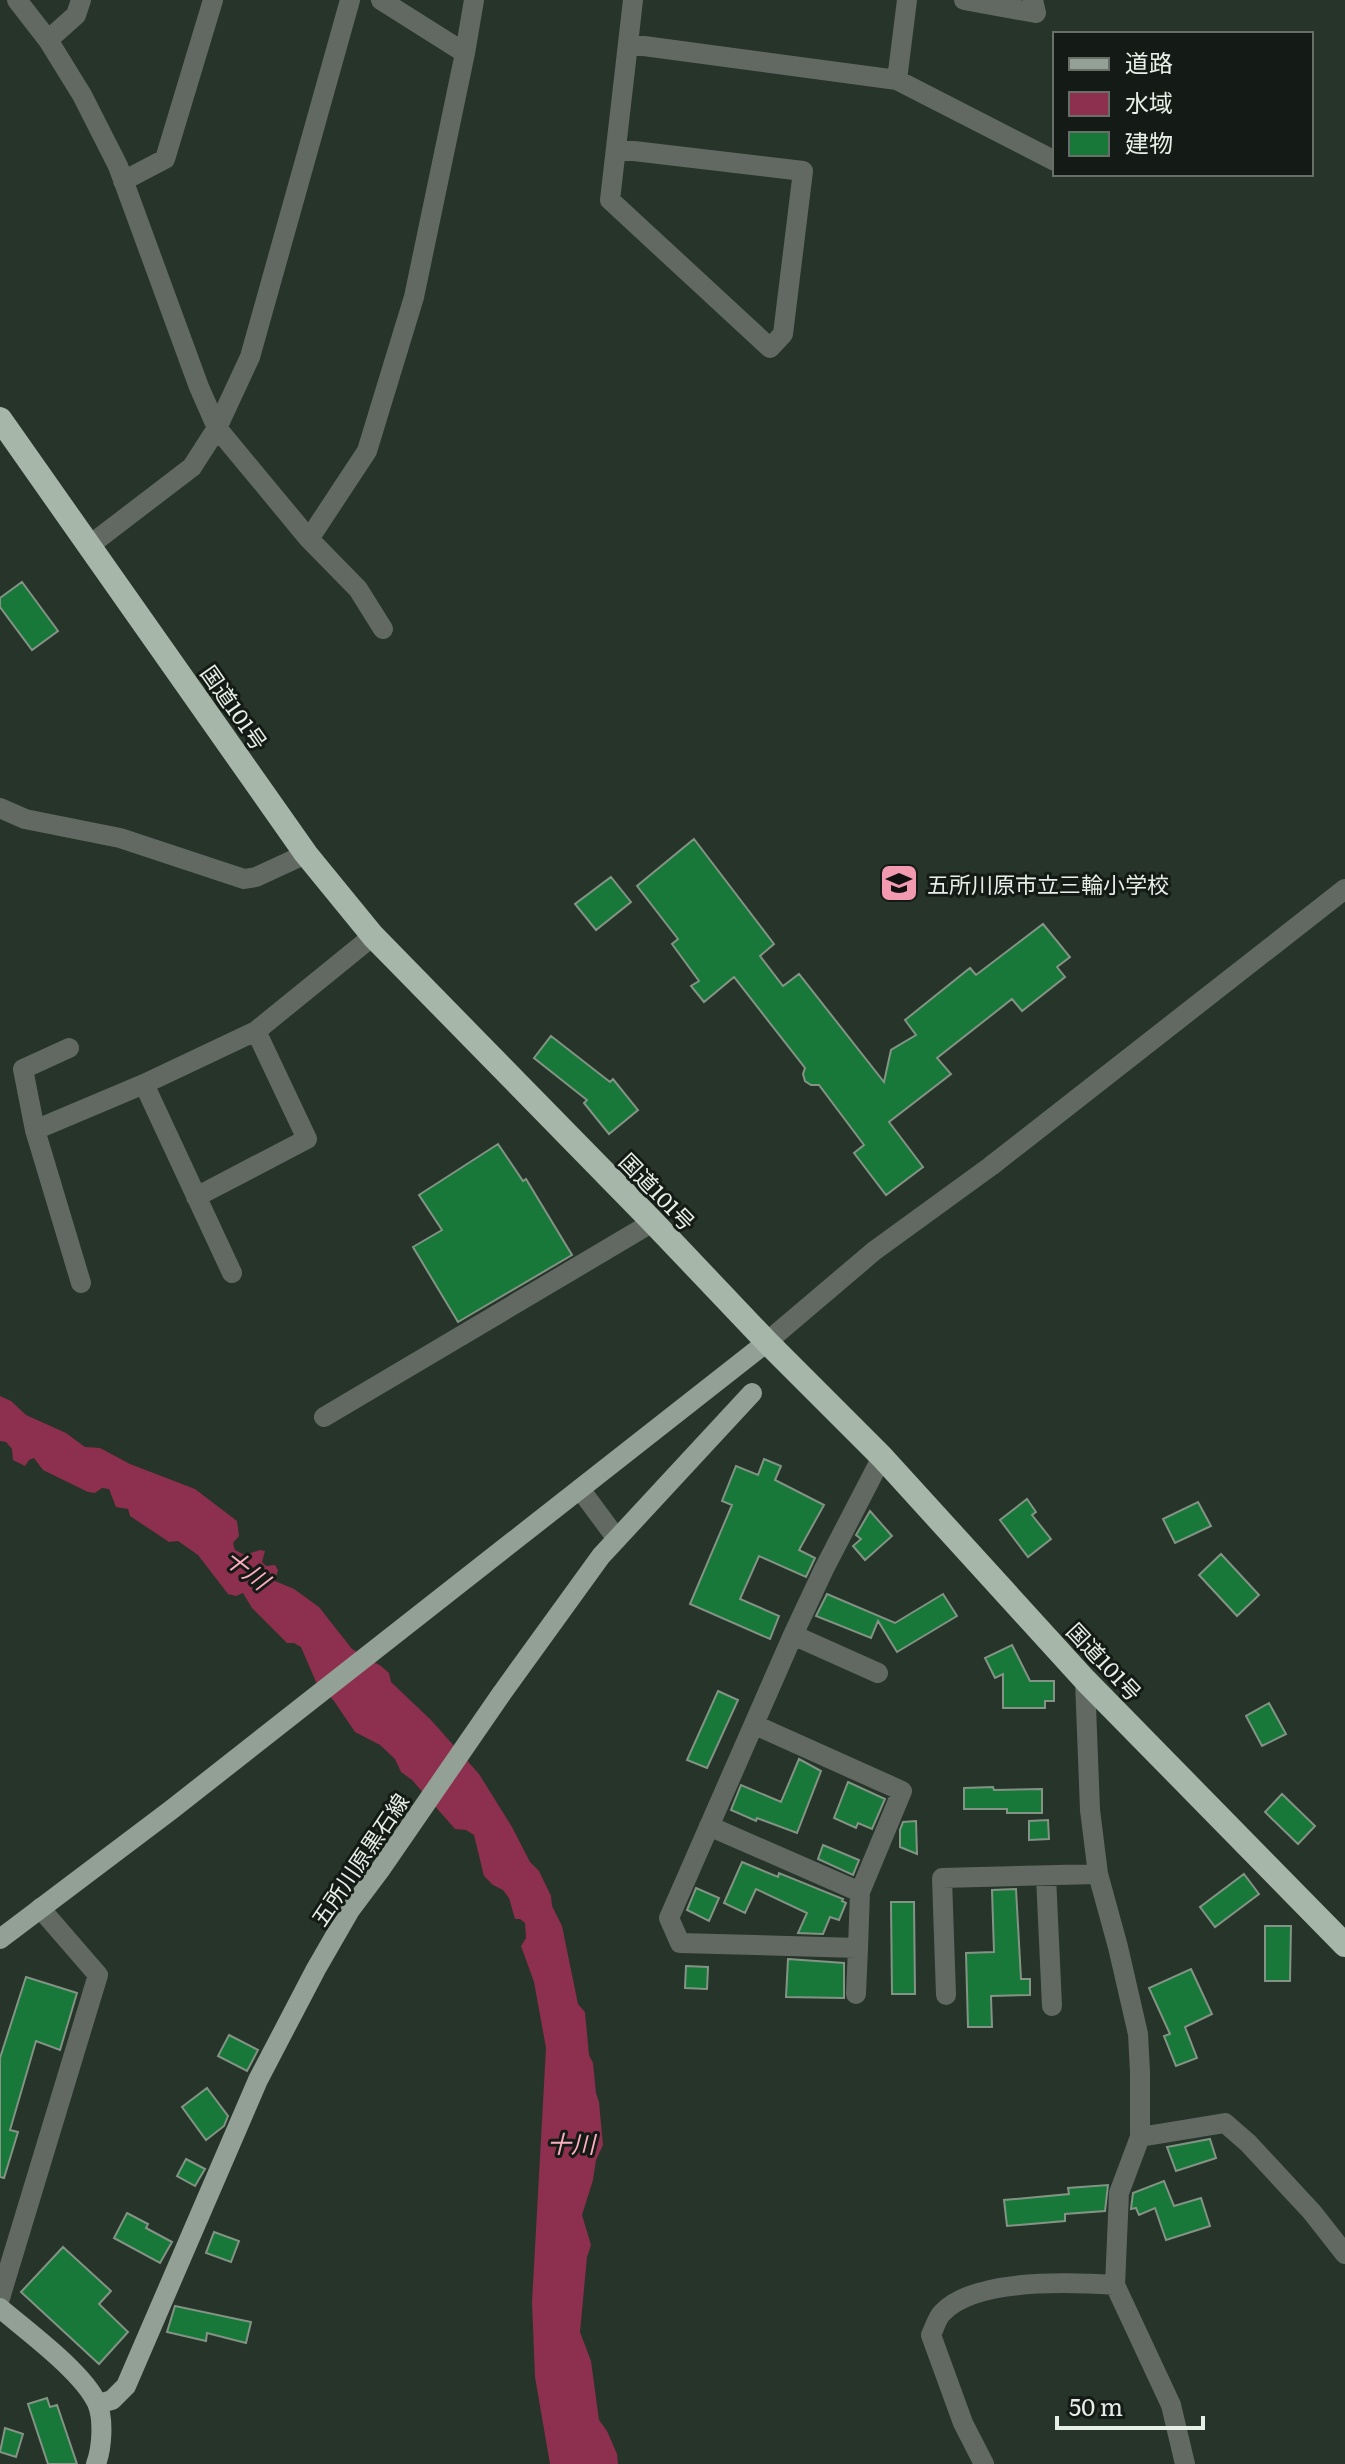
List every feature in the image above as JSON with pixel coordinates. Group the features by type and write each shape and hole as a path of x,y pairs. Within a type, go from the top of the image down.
{"highway":[{"name":"国道101号","path":"0,419 306,854 373,936 882,1457 1085,1680 1345,1945"}],"main road":[{"path":"0,1939 189,1796 767,1342"},
{"name":"五所川原黒石線","path":"98,2404 112,2400 126,2386 258,2080 350,1910 601,1556 752,1393"},
{"path":"0,2308 80,2380 98,2404 102,2440 96,2464"}],"street":[{"path":"17,0 48,40 82,95 123,181 217,428 309,539 358,589 383,629"},
{"path":"48,40 76,15 81,0"},
{"path":"123,181 165,159 213,0"},
{"path":"90,545 192,467 217,428 250,357 350,0"},
{"path":"381,0 465,53"},
{"path":"309,539 367,451 414,297 474,0"},
{"path":"617,149 803,171 783,334 770,348 610,200 633,0"},
{"path":"897,80 907,0"},
{"path":"964,0 1036,13 1033,0"},
{"path":"629,44 897,80 1053,160"},
{"path":"0,808 25,819 120,838 244,879 256,877 306,854"},
{"path":"767,1342 874,1251 1003,1156 1345,889"},
{"path":"35,1130 144,1084 256,1031 373,936"},
{"path":"196,1197 307,1139 256,1031"},
{"path":"69,1048 23,1069 35,1130 81,1283"},
{"path":"144,1084 232,1273"},
{"path":"324,1417 653,1222"},
{"path":"858,1948 680,1943 669,1918 793,1635 882,1457"},
{"path":"580,1489 617,1539"},
{"path":"793,1635 878,1673"},
{"path":"1085,1680 1090,1810 1098,1874 1138,2034 1140,2072 1140,2137 1119,2193 1115,2285 1171,2405 1185,2464"},
{"path":"755,1725 902,1791 860,1892 856,1994"},
{"path":"709,1826 860,1892"},
{"path":"946,1995 942,1878 1098,1874"},
{"path":"1046,1876 1052,2006"},
{"path":"0,2298 98,1975 40,1908"},
{"path":"1140,2137 1225,2123 1236,2130 1291,2189 1345,2254"},
{"path":"984,2464 963,2423 931,2335 941,2314 971,2293 1049,2282 1115,2285"}],"water":[{"name":"十川","path":"0,1396 11,1401 26,1415 66,1433 85,1447 100,1448 130,1464 195,1489 237,1521 239,1536 233,1543 235,1550 245,1555 265,1551 262,1562 266,1566 275,1565 278,1570 275,1581 294,1589 319,1607 352,1649 389,1673 391,1682 431,1720 479,1774 530,1862 539,1871 562,1926 578,2004 585,2012 589,2055 599,2102 603,2145 582,2215 591,2245 587,2257 580,2332 591,2361 599,2420 617,2454 618,2464 550,2464 535,2377 532,2302 546,2048 534,1982 521,1946 526,1938 525,1923 515,1919 509,1898 503,1890 484,1876 474,1835 455,1829 412,1780 401,1772 395,1759 380,1745 355,1732 334,1701 316,1682 301,1647 287,1643 252,1608 243,1593 236,1596 228,1594 198,1555 178,1541 169,1542 130,1516 128,1509 116,1507 109,1489 88,1492 43,1470 34,1458 25,1466 13,1460 12,1449 6,1442 0,1441"}],"building":[{"path":"22,582 58,631 32,650 0,607 0,598"},
{"name":"五所川原市立三輪小学校","path":"694,839 774,944 760,956 783,986 799,974 884,1082 891,1050 916,1035 905,1020 970,968 976,975 1043,924 1070,957 1057,967 1065,977 1022,1011 1012,999 937,1058 951,1074 889,1122 923,1167 886,1195 854,1153 864,1145 819,1085 805,1081 805,1068 734,977 704,1002 691,986 699,981 672,944 678,939 637,886"},
{"path":"611,877 631,902 596,930 575,904"},
{"path":"551,1036 610,1082 613,1079 638,1110 609,1134 584,1103 587,1100 534,1058"},
{"path":"498,1144 523,1181 526,1179 572,1255 458,1322 413,1247 442,1230 419,1195"},
{"path":"764,1459 781,1466 775,1480 824,1505 799,1550 815,1558 806,1577 759,1556 740,1599 779,1616 770,1639 690,1604 732,1505 722,1501 736,1466 758,1475"},
{"path":"1027,1499 1036,1512 1032,1515 1051,1539 1028,1557 1000,1520"},
{"path":"1198,1502 1211,1526 1175,1543 1163,1519"},
{"path":"870,1511 892,1536 865,1560 853,1546 861,1539 856,1535"},
{"path":"1221,1554 1259,1595 1237,1616 1199,1575"},
{"path":"827,1594 895,1623 943,1594 957,1616 897,1652 878,1621 871,1638 816,1616"},
{"path":"1012,1645 1030,1681 1054,1681 1054,1701 1045,1701 1045,1708 1003,1708 1003,1674 995,1678 985,1658"},
{"path":"718,1691 738,1700 707,1768 687,1760"},
{"path":"1269,1703 1286,1734 1262,1746 1246,1716"},
{"path":"799,1759 821,1771 797,1833 731,1810 741,1785 781,1802"},
{"path":"848,1782 885,1799 872,1829 858,1823 856,1828 834,1818"},
{"path":"993,1787 994,1790 1042,1789 1042,1813 964,1809 964,1788"},
{"path":"1282,1794 1315,1826 1298,1844 1265,1812"},
{"path":"1048,1820 1049,1839 1029,1840 1029,1821"},
{"path":"916,1821 917,1854 900,1847 903,1822"},
{"path":"823,1845 859,1860 853,1875 818,1859"},
{"path":"742,1862 843,1899 846,1903 839,1920 830,1917 823,1934 798,1933 807,1913 756,1889 745,1913 724,1903"},
{"path":"1244,1874 1259,1894 1215,1927 1200,1907"},
{"path":"696,1888 719,1898 709,1921 687,1910"},
{"path":"1016,1889 1021,1979 1030,1979 1030,1995 991,1996 992,2027 968,2027 966,1953 994,1952 992,1890"},
{"path":"891,1902 914,1902 915,1994 892,1994"},
{"path":"1265,1926 1291,1926 1290,1981 1265,1981"},
{"path":"788,1959 844,1963 844,1998 786,1997"},
{"path":"686,1966 708,1967 707,1989 685,1988"},
{"path":"1191,1969 1212,2014 1185,2027 1197,2058 1176,2066 1164,2036 1170,2034 1149,1988"},
{"path":"26,1977 77,1993 60,2050 36,2041 10,2130 18,2132 4,2178 0,2177 0,2058"},
{"path":"229,2035 258,2050 247,2071 218,2056"},
{"path":"207,2088 228,2116 224,2126 206,2140 182,2107"},
{"path":"1210,2139 1216,2158 1176,2171 1167,2147"},
{"path":"186,2159 205,2169 195,2186 177,2176"},
{"path":"1164,2181 1174,2206 1201,2198 1210,2226 1166,2240 1155,2208 1139,2215 1136,2208 1131,2209 1133,2193"},
{"path":"1108,2185 1105,2211 1065,2214 1065,2221 1007,2226 1004,2200 1069,2194 1068,2188"},
{"path":"127,2213 172,2242 160,2263 114,2238"},
{"path":"214,2232 239,2241 231,2262 206,2253"},
{"path":"63,2247 111,2291 99,2304 128,2332 99,2364 21,2292"},
{"path":"175,2306 251,2322 246,2343 207,2333 206,2341 167,2332"},
{"path":"47,2398 50,2407 57,2405 77,2464 48,2464 28,2404"},
{"path":"5,2428 23,2434 16,2457 0,2452"}],"place":[{"name":"五所川原市立三輪小学校","path":"899,883"}]}
